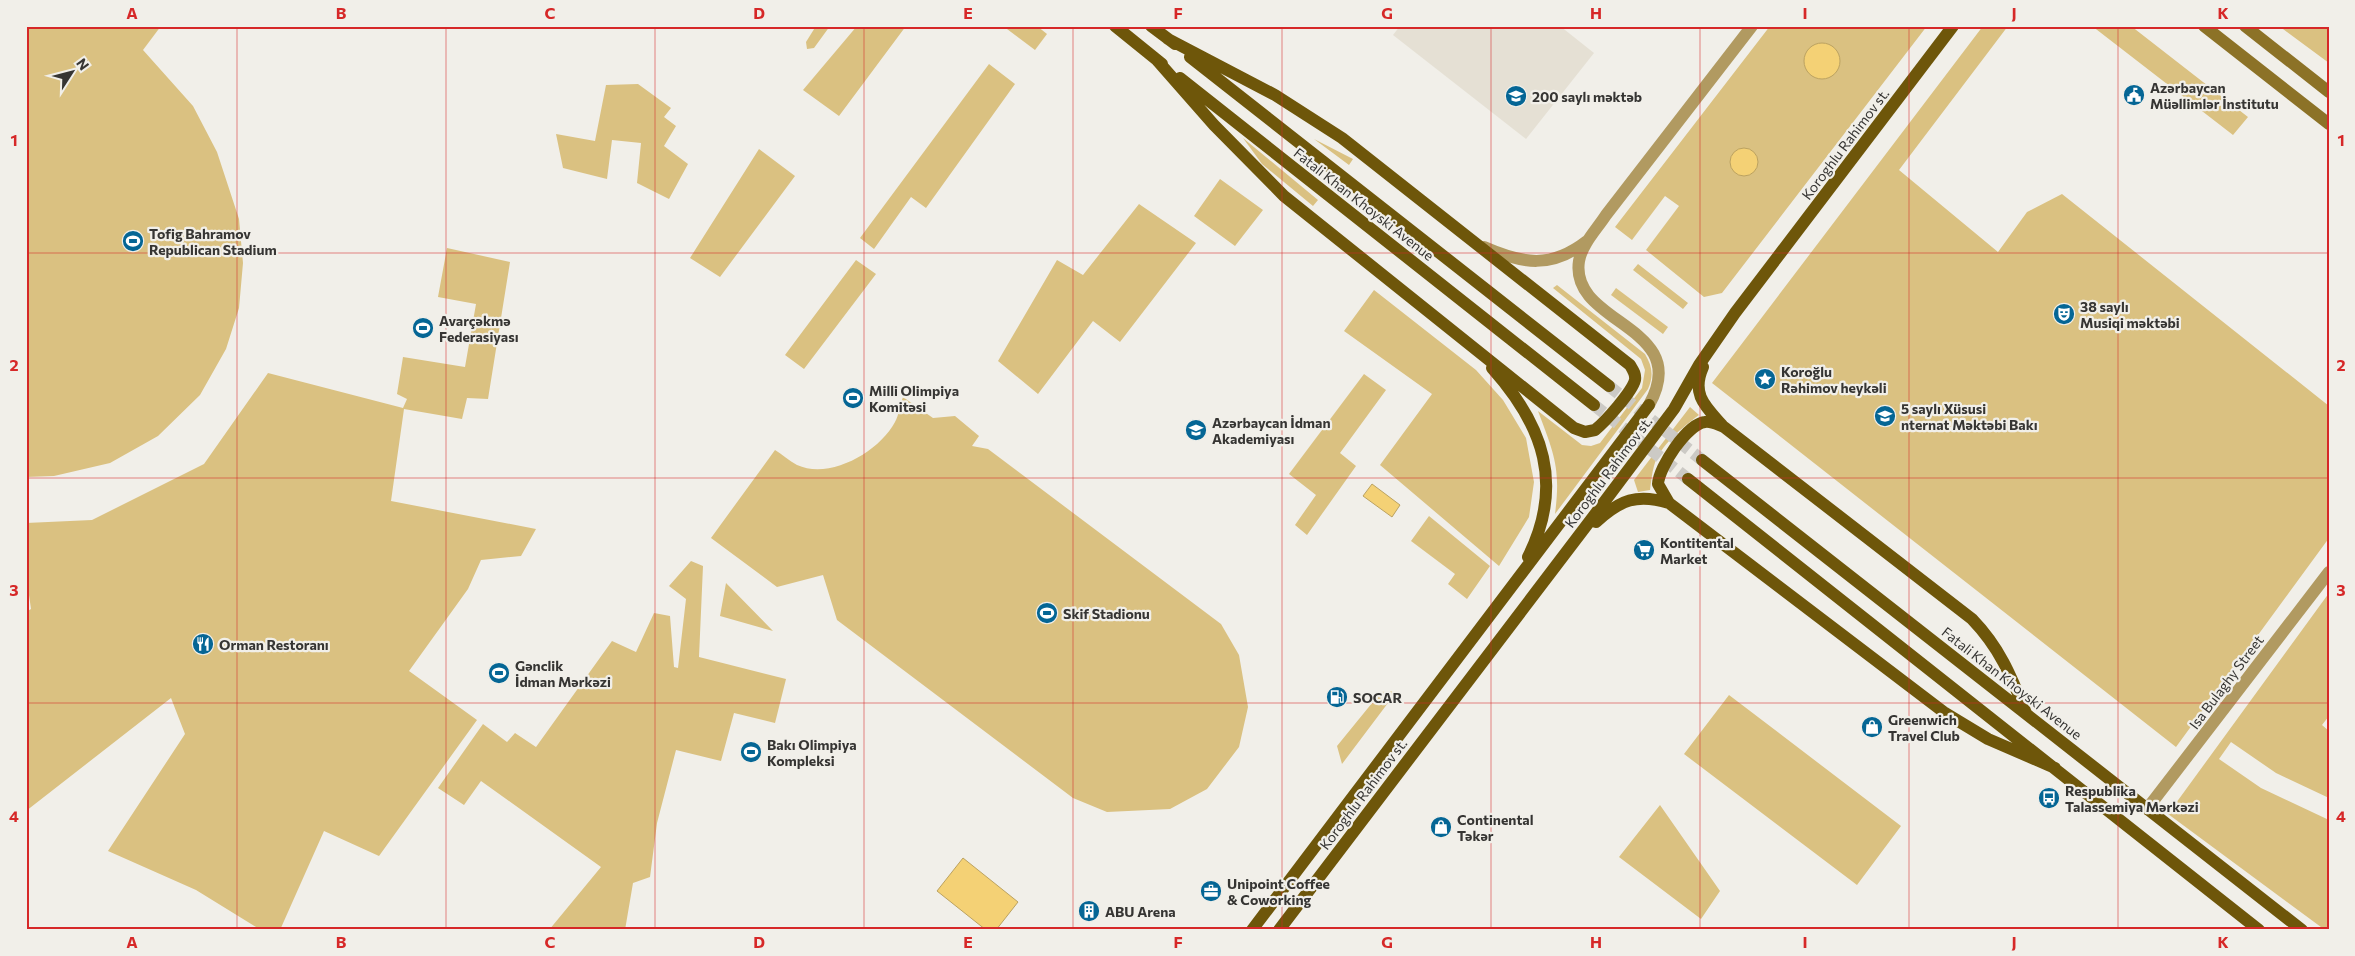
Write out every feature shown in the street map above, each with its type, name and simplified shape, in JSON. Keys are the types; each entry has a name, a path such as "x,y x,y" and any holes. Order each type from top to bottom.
{"main road":[{"name":"Fatali Khan Khoyski Avenue","path":"1115,26 1594,405"},
{"name":"Fatali Khan Khoyski Avenue","path":"1151,26 1609,386"},
{"name":"Koroghlu Rahimov st.","path":"1279,930 1666,420 1713,344 1953,26"},
{"path":"2204,26 2329,124"},
{"path":"2244,26 2329,92"},
{"path":"1156,59 1220,132 1284,196 1574,428 1585,432 1595,430 1601,425 1635,380 1634,372 1630,365 1392,176 1301,110 1250,81 1168,39"},
{"path":"1466,340 1517,400 1531,424 1544,462 1547,495 1544,514 1533,546 1514,584"},
{"path":"1713,344 1697,386 1705,406 1724,427 1972,619 1995,645 2007,666 2026,713"},
{"name":"Koroghlu Rahimov st.","path":"1252,930 1649,405"},
{"path":"1724,427 1711,422 1698,425 1687,434 1662,467 1658,484 1669,502 1945,713 1988,739 2055,768"},
{"name":"Fatali Khan Khoyski Avenue","path":"1702,460 2302,930"},
{"path":"1688,479 2259,930"},
{"path":"1574,543 1621,503 1644,497 1669,502"}],"street":[{"path":"1649,405 1660,380 1660,369 1656,356 1640,337 1596,302 1581,283 1578,273 1580,260 1589,240 1752,26"},
{"path":"1475,243 1504,255 1530,262 1556,259 1568,254 1589,240"},
{"name":"Isa Bulaghy Street","path":"2147,809 2329,572"}],"shaded area":[{"name":"Tofig Bahramov Republican Stadium","path":"26,26 161,26 143,50 193,106 217,152 239,219 243,263 239,308 226,349 200,395 158,436 110,463 54,476 26,477"},
{"path":"816,26 830,26 814,48 807,49 806,42"},
{"path":"857,26 906,26 839,116 803,90"},
{"path":"1003,26 1037,26 1047,34 1035,50"},
{"name":"200 saylı məktəb","path":"1400,26 1560,26 1594,53 1526,139 1393,35"},
{"path":"1770,26 1927,26 1722,293 1704,297 1646,250 1679,206 1665,196 1632,240 1615,227"},
{"path":"1983,26 2008,26 1899,170 1998,252 2027,212 2062,194 2329,406 2329,538 2176,747 1712,383"},
{"path":"2092,26 2131,26 2248,117 2233,135"},
{"path":"2279,26 2329,26 2329,63"},
{"path":"1822,43 1829,44 1835,48 1839,54 1839,68 1835,74 1829,78 1822,79 1815,78 1809,74 1805,68 1804,61 1805,54 1809,48 1815,44"},
{"path":"989,64 1015,84 926,208 911,197 874,249 860,238"},
{"path":"638,84 671,108 664,117 676,126 664,146 688,164 669,199 637,183 641,143 612,140 607,179 563,168 556,134 595,141 606,85"},
{"path":"1243,138 1318,200 1313,206 1262,164"},
{"path":"1314,139 1353,159 1349,165"},
{"path":"1744,148 1754,152 1758,162 1754,172 1744,176 1734,172 1730,162 1734,152"},
{"path":"759,149 795,176 720,277 690,258"},
{"path":"1220,179 1263,210 1235,246 1194,216"},
{"path":"1139,204 1196,243 1120,342 1093,321 1038,394 998,361 1057,260 1083,275"},
{"path":"447,248 510,262 488,399 467,398 462,419 404,409 391,501 536,529 521,556 481,560 468,589 409,671 477,720 379,856 324,831 280,930 261,930 196,890 108,851 185,734 171,698 26,811 26,612 31,609 26,574 26,523 92,520 204,464 268,373 403,408 407,399 397,394 403,357 465,367 476,304 438,297"},
{"path":"856,260 876,274 804,369 785,355"},
{"path":"1638,264 1688,303 1683,309 1633,270"},
{"path":"1557,285 1645,354 1651,367 1652,375 1648,389 1555,514 1557,485 1555,461 1538,411 1582,445 1591,446 1600,443 1642,388 1645,370 1641,359 1553,288"},
{"path":"1616,288 1668,327 1663,334 1611,295"},
{"path":"1374,290 1476,370 1503,400 1526,438 1534,482 1529,517 1499,566 1380,465 1432,394 1344,331"},
{"path":"1364,374 1386,390 1340,453 1356,466 1307,535 1295,525 1316,495 1289,474"},
{"path":"903,397 933,418 955,416 979,436 972,446 988,449 1221,624 1239,655 1248,707 1239,747 1207,789 1170,809 1107,812 1073,798 837,620 823,575 777,587 711,538 775,450 791,462 810,469 838,466 866,453 888,433 896,419"},
{"path":"1690,407 1699,415 1679,431 1661,451 1654,466 1650,490 1638,492 1634,480"},
{"path":"1372,484 1400,505 1392,517 1363,496"},
{"path":"1429,516 1490,566 1467,599 1448,584 1455,574 1411,541"},
{"path":"691,561 703,566 699,657 786,679 775,723 734,713 721,761 676,750 657,823 650,877 633,883 625,930 549,930 601,867 481,781 464,805 438,788 483,724 507,742 515,733 536,747 612,641 636,652 654,613 670,616 674,667 678,668 686,599 669,586"},
{"path":"726,583 773,631 720,616"},
{"path":"2329,593 2329,716 2322,725 2329,731 2329,798 2276,773 2231,742 2219,759 2261,788 2329,820 2329,930 2325,930 2168,814"},
{"path":"1397,691 1342,764 1337,746 1381,692"},
{"path":"1729,695 1901,826 1857,885 1684,754"},
{"path":"1660,805 1720,891 1701,919 1619,857"},
{"path":"963,858 1018,902 996,930 986,930 937,891"}],"tunnel":[{"path":"1609,386 1702,460"},
{"path":"1594,405 1688,479"}],"place":[{"name":"Azərbaycan Müəllimlər İnstitutu","path":"2134,95"},
{"name":"200 saylı məktəb","path":"1516,96"},
{"name":"Tofig Bahramov Republican Stadium","path":"133,241"},
{"name":"38 saylı Musiqi məktəbi","path":"2064,314"},
{"name":"Avarçəkmə Federasiyası","path":"423,328"},
{"name":"Koroğlu Rəhimov heykəli","path":"1765,379"},
{"name":"Milli Olimpiya Komitəsi","path":"853,398"},
{"name":"5 saylı Xüsusi nternat Məktəbi Bakı","path":"1885,416"},
{"name":"Azərbaycan İdman Akademiyası","path":"1196,430"},
{"name":"Kontitental Market","path":"1644,550"},
{"name":"Skif Stadionu","path":"1047,613"},
{"name":"Orman Restoranı","path":"203,644"},
{"name":"Gənclik İdman Mərkəzi","path":"499,673"},
{"name":"SOCAR","path":"1337,697"},
{"name":"Greenwich Travel Club","path":"1872,727"},
{"name":"Bakı Olimpiya Kompleksi","path":"751,752"},
{"name":"Respublika Talassemiya Mərkəzi","path":"2049,798"},
{"name":"Continental Təkər","path":"1441,827"},
{"name":"Unipoint Coffee & Coworking","path":"1211,891"},
{"name":"ABU Arena","path":"1089,911"}]}
